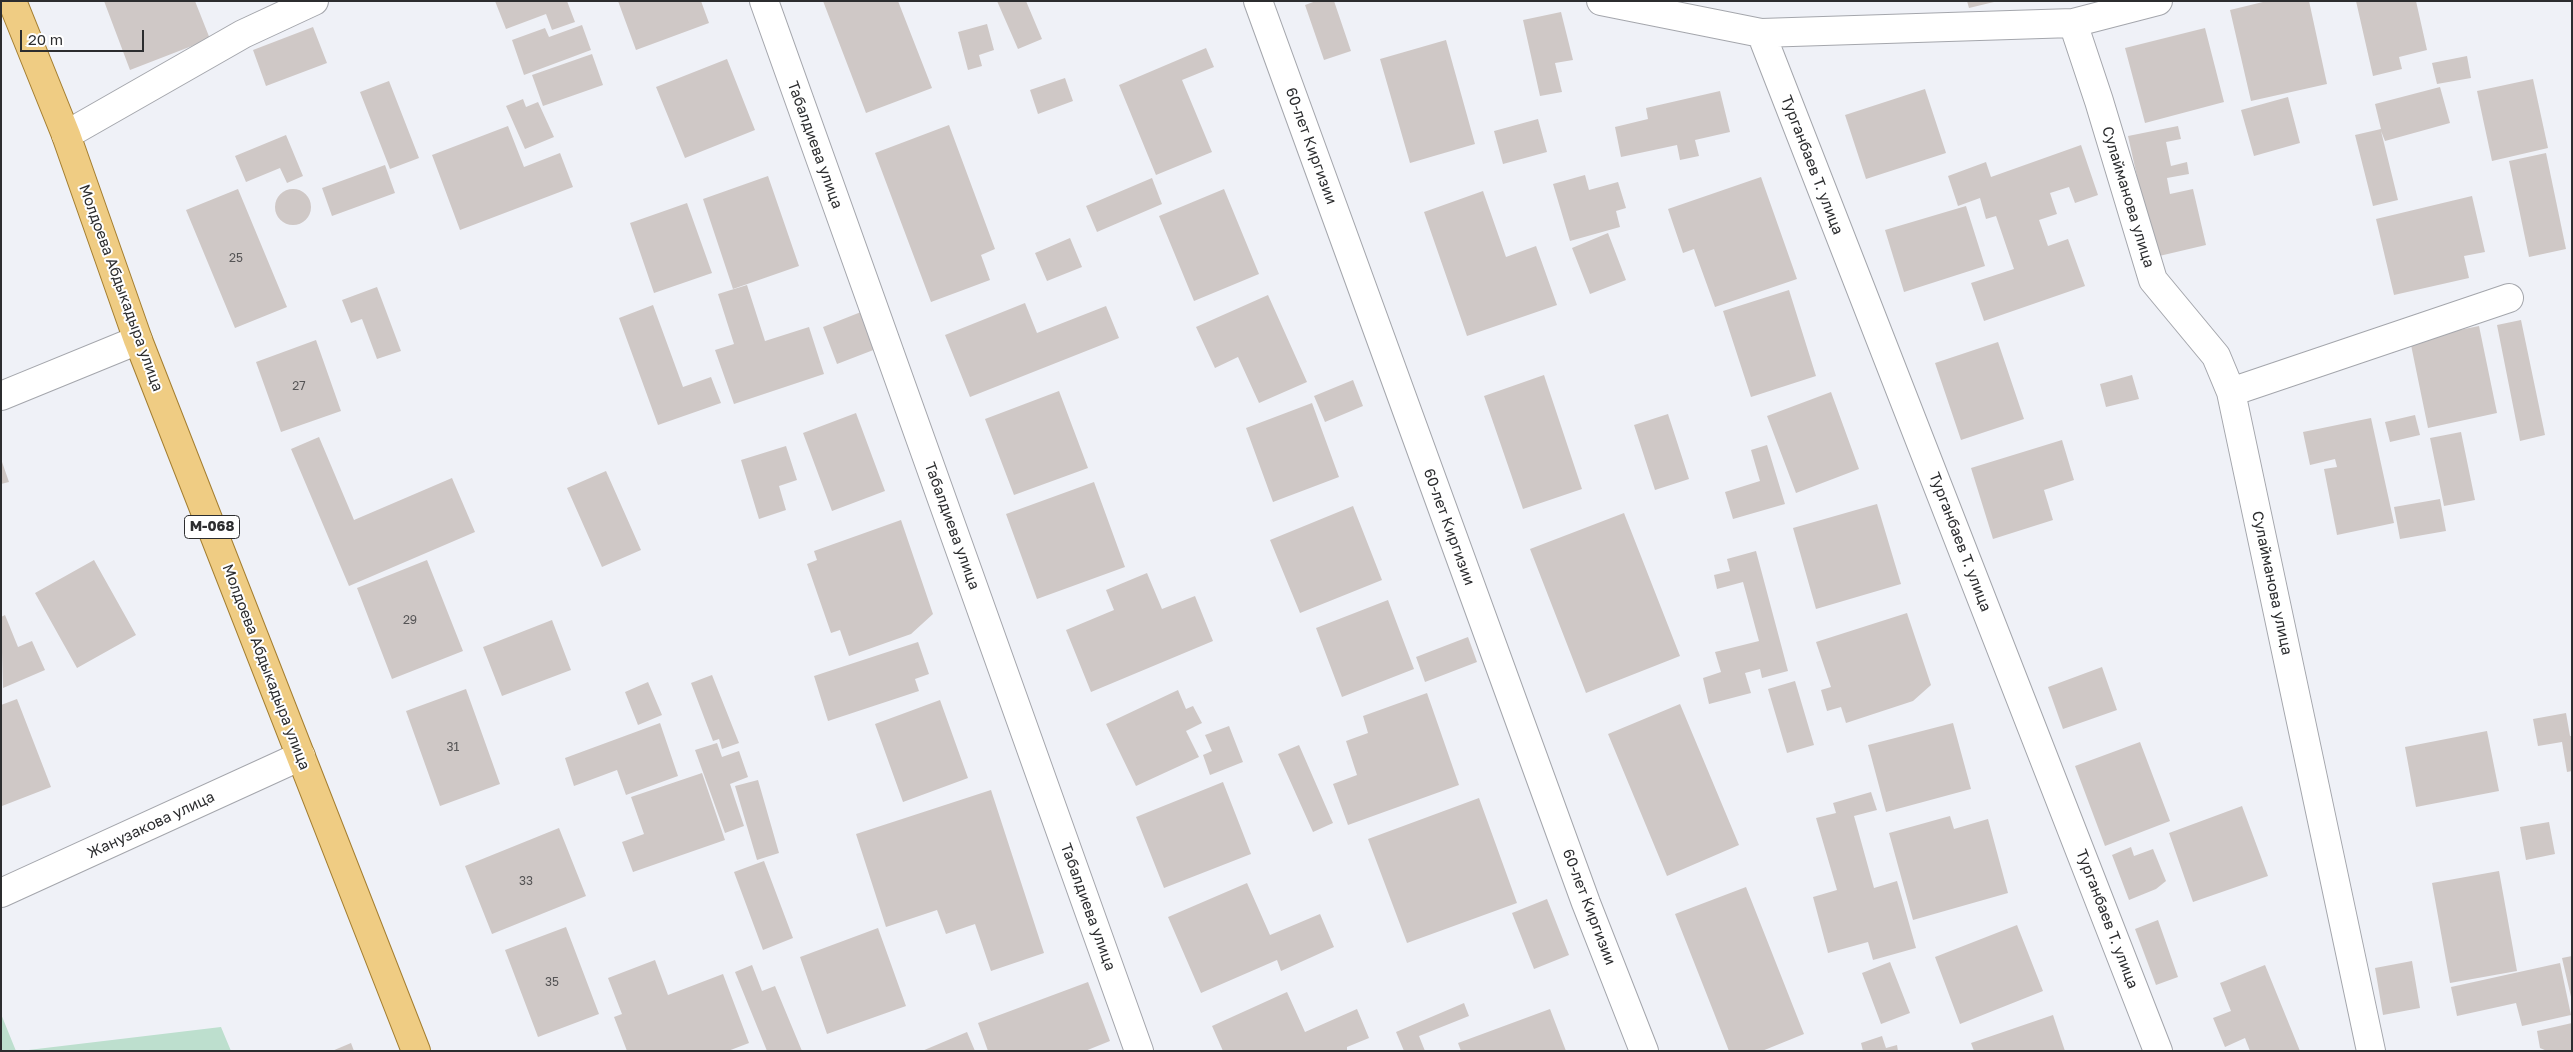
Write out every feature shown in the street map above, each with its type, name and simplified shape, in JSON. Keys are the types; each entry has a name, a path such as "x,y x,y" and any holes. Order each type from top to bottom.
{"main road":[{"name":"Молдоева Абдыкадыра улица","path":"12,1 66,135 138,340 416,1051"}],"street":[{"path":"66,135 243,34 314,1"},
{"name":"Табалдиева улица","path":"764,1 1139,1051"},
{"name":"60-лет Киргизии","path":"1258,1 1586,903 1644,1051"},
{"path":"1601,1 1761,33 2073,23 2158,1"},
{"name":"Сулайманова улица","path":"2073,23 2099,101 2153,280 2216,356 2231,392 2371,1051"},
{"name":"Турганбаев Т. улица","path":"1761,33 2158,1051"},
{"path":"2231,392 2509,298"},
{"path":"1,396 138,340"},
{"name":"Жанузакова улица","path":"1,894 301,756"}],"green space":[{"path":"1,1014 16,1051 1,1051"},
{"path":"221,1027 231,1051 20,1051"}],"building":[{"path":"104,1 195,1 210,39 130,70"},
{"path":"495,1 567,1 575,22 552,30 546,14 506,29"},
{"path":"618,1 701,1 709,23 636,50"},
{"path":"823,1 898,1 932,88 866,113"},
{"path":"997,1 1026,1 1042,39 1018,49"},
{"path":"1316,1 1334,1 1351,51 1324,60 1305,5"},
{"path":"1967,1 1994,1 1994,2 1969,8"},
{"path":"2267,1 2309,1 2327,84 2251,101 2230,10"},
{"path":"2356,1 2416,1 2427,50 2399,57 2402,69 2373,76"},
{"path":"1561,12 1573,60 1555,63 1562,92 1540,96 1523,20"},
{"path":"987,24 994,50 979,55 982,66 968,70 958,32"},
{"path":"582,25 591,50 524,75 512,40 545,28 549,37"},
{"path":"313,27 327,63 266,86 253,50"},
{"path":"2205,28 2224,102 2145,123 2125,48"},
{"path":"1446,40 1475,144 1410,163 1380,59"},
{"path":"1206,48 1214,67 1182,80 1212,152 1156,175 1119,85"},
{"path":"592,54 603,85 543,106 532,75"},
{"path":"2467,56 2471,78 2437,84 2432,63"},
{"path":"727,59 755,130 685,158 656,87"},
{"path":"1065,78 1073,101 1038,114 1030,90"},
{"path":"2533,79 2548,148 2492,161 2477,91"},
{"path":"389,81 419,158 390,169 360,92"},
{"path":"2440,87 2450,123 2385,141 2381,131 2398,200 2373,206 2355,135 2381,129 2375,104"},
{"path":"1925,89 1946,153 1866,179 1845,115"},
{"path":"1720,91 1730,132 1695,140 1699,156 1680,160 1677,145 1621,157 1615,127 1648,119 1646,108"},
{"path":"2288,97 2300,143 2254,156 2241,110"},
{"path":"523,99 526,107 538,102 554,137 525,149 506,106"},
{"path":"1538,119 1547,152 1503,164 1494,131"},
{"path":"949,125 995,249 981,255 990,280 931,302 875,153"},
{"path":"508,126 524,167 560,153 573,187 460,230 432,155"},
{"path":"2178,126 2181,139 2166,142 2171,166 2187,162 2189,174 2167,178 2170,194 2193,189 2206,245 2155,257 2128,136"},
{"path":"286,135 303,176 287,183 280,168 246,182 235,156"},
{"path":"2081,145 2098,195 2075,203 2069,187 2050,193 2057,214 2039,220 2048,246 2068,239 2085,286 1984,321 1971,283 2014,269 1996,216 1986,219 1980,198 1958,206 1948,176 1986,162 1991,177"},
{"path":"2546,153 2566,249 2529,257 2509,161"},
{"path":"385,165 395,193 332,216 322,188"},
{"path":"1585,175 1589,190 1618,182 1626,208 1616,211 1620,227 1570,241 1553,184"},
{"path":"768,176 799,266 733,289 703,199"},
{"path":"1761,177 1797,279 1715,307 1694,249 1683,253 1668,209"},
{"path":"1152,178 1162,204 1097,232 1086,206"},
{"path":"238,189 287,307 235,328 186,210"},
{"path":"293,189 305,195 311,207 305,219 293,225 281,219 275,207 281,195"},
{"path":"1224,189 1259,274 1194,301 1159,216"},
{"path":"1483,191 1506,257 1536,246 1557,305 1467,336 1424,212"},
{"path":"2472,196 2485,252 2464,256 2469,278 2394,295 2376,219"},
{"path":"687,203 712,273 654,293 630,223"},
{"path":"1966,206 1985,266 1904,292 1885,230"},
{"path":"1608,233 1626,280 1590,294 1572,248"},
{"path":"1070,238 1082,267 1047,281 1035,253"},
{"path":"747,285 765,341 809,327 824,374 734,404 715,350 734,344 718,294"},
{"path":"377,287 401,351 377,359 362,319 351,323 342,300"},
{"path":"1789,290 1816,376 1751,397 1723,311"},
{"path":"1268,295 1307,382 1259,403 1238,357 1215,368 1196,327"},
{"path":"1025,303 1037,333 1106,306 1119,338 970,397 945,335"},
{"path":"653,305 683,387 711,377 721,403 658,425 619,318"},
{"path":"861,312 876,349 837,364 823,327"},
{"path":"2521,320 2545,435 2520,441 2497,325"},
{"path":"2479,326 2497,413 2428,428 2410,340"},
{"path":"316,340 341,411 281,432 256,362"},
{"path":"1998,342 2024,419 1961,440 1935,363"},
{"path":"1544,375 1582,489 1523,509 1484,396"},
{"path":"2132,375 2139,399 2106,407 2100,384"},
{"path":"1353,380 1363,406 1325,422 1314,396"},
{"path":"1059,391 1088,468 1014,495 985,419"},
{"path":"1831,392 1859,469 1796,493 1767,416"},
{"path":"1312,403 1339,477 1273,502 1246,428"},
{"path":"856,413 885,491 832,511 803,433"},
{"path":"1668,414 1689,479 1655,490 1634,425"},
{"path":"2415,415 2420,435 2390,442 2385,422"},
{"path":"2371,418 2394,523 2337,535 2324,469 2337,467 2335,459 2310,465 2303,432"},
{"path":"2461,432 2475,500 2444,506 2430,438"},
{"path":"319,437 354,520 452,478 475,532 349,586 291,449"},
{"path":"2062,440 2074,480 2044,490 2053,520 1993,539 1971,468"},
{"path":"1767,445 1785,504 1733,519 1725,492 1760,481 1751,450"},
{"path":"786,446 797,480 779,486 786,510 759,519 741,460"},
{"path":"1,459 9,482 1,484"},
{"path":"606,471 641,550 602,567 567,488"},
{"path":"1094,482 1125,567 1037,599 1006,514"},
{"path":"2440,499 2446,531 2400,539 2394,507"},
{"path":"1877,504 1901,584 1816,609 1793,528"},
{"path":"1353,506 1382,580 1300,613 1270,540"},
{"path":"1624,513 1680,656 1586,693 1530,549"},
{"path":"901,520 933,614 911,634 849,656 840,630 831,633 807,564 817,560 814,551"},
{"path":"1756,551 1788,671 1762,678 1760,669 1745,673 1751,693 1709,704 1703,678 1721,672 1715,652 1759,641 1743,582 1717,589 1714,575 1730,571 1727,559"},
{"path":"94,560 136,635 77,668 35,593"},
{"path":"427,560 463,651 392,679 357,588"},
{"path":"1147,573 1162,609 1195,596 1213,641 1091,692 1066,630 1114,610 1106,590"},
{"path":"1388,600 1414,669 1342,697 1316,628"},
{"path":"1907,613 1931,685 1913,701 1846,723 1841,707 1827,711 1821,690 1831,687 1816,642"},
{"path":"5,615 18,647 32,641 45,670 3,688 1,617"},
{"path":"552,620 571,670 502,696 483,647"},
{"path":"1468,637 1477,662 1425,682 1416,657"},
{"path":"918,642 929,674 915,679 919,691 828,721 814,676"},
{"path":"2102,667 2117,710 2063,729 2048,687"},
{"path":"712,675 739,743 722,749 719,739 713,741 691,683"},
{"path":"1795,681 1814,745 1787,753 1768,689"},
{"path":"648,682 662,715 638,725 625,692"},
{"path":"466,689 500,784 440,806 406,711"},
{"path":"1178,690 1186,709 1193,706 1202,723 1186,731 1199,757 1136,786 1106,724"},
{"path":"1427,693 1459,785 1348,825 1333,784 1357,775 1346,741 1368,733 1363,716"},
{"path":"17,699 51,787 2,806 1,705"},
{"path":"940,700 968,778 903,802 875,724"},
{"path":"1680,704 1739,845 1667,876 1608,734"},
{"path":"2566,713 2570,736 2572,736 2572,771 2567,772 2562,742 2538,746 2533,719"},
{"path":"660,723 678,776 626,795 617,770 574,786 565,758"},
{"path":"1953,723 1971,789 1886,812 1868,745"},
{"path":"1229,726 1243,762 1210,775 1203,755 1212,751 1205,735"},
{"path":"2487,731 2499,791 2416,807 2405,747"},
{"path":"2140,742 2170,821 2105,846 2075,766"},
{"path":"717,743 722,757 739,751 748,777 730,784 744,826 725,833 695,750"},
{"path":"1299,745 1333,823 1313,832 1278,754"},
{"path":"702,773 725,840 633,872 622,842 644,834 631,797"},
{"path":"758,780 779,853 757,860 735,786"},
{"path":"1223,782 1251,854 1164,888 1136,817"},
{"path":"991,790 1044,953 991,971 975,924 946,934 937,910 886,927 856,834"},
{"path":"1871,792 1877,810 1854,816 1874,888 1897,881 1916,948 1873,960 1868,942 1828,953 1813,897 1837,890 1816,818 1836,813 1833,803"},
{"path":"1479,798 1517,903 1407,943 1368,839"},
{"path":"2242,806 2268,876 2193,902 2169,833"},
{"path":"1950,816 1954,829 1988,819 2008,893 1913,920 1889,833"},
{"path":"2549,822 2555,854 2526,860 2520,827"},
{"path":"559,828 586,896 492,934 465,866"},
{"path":"2131,847 2134,856 2153,849 2166,881 2156,889 2129,900 2112,855"},
{"path":"764,861 793,938 763,950 734,872"},
{"path":"2499,871 2517,971 2450,983 2432,883"},
{"path":"1247,883 1270,935 1320,914 1334,947 1281,971 1277,960 1201,993 1168,917"},
{"path":"1746,887 1804,1034 1762,1051 1729,1051 1675,914"},
{"path":"1547,899 1569,955 1534,969 1512,913"},
{"path":"2158,920 2178,977 2156,985 2135,929"},
{"path":"2017,925 2043,991 1960,1024 1935,957"},
{"path":"566,927 599,1014 538,1037 505,950"},
{"path":"878,928 906,1006 827,1034 800,957"},
{"path":"2572,956 2572,996 2571,997 2562,958"},
{"path":"655,960 668,995 723,974 749,1043 728,1051 627,1051 614,1017 622,1014 608,978"},
{"path":"2412,961 2420,1008 2383,1015 2375,968"},
{"path":"1890,962 1910,1013 1881,1024 1862,973"},
{"path":"2560,963 2571,1015 2522,1026 2516,1003 2457,1016 2451,987"},
{"path":"752,965 762,991 775,986 802,1051 767,1051 735,972"},
{"path":"2265,965 2300,1051 2250,1051 2245,1038 2225,1047 2213,1018 2231,1011 2220,983"},
{"path":"1088,982 1110,1041 1085,1051 988,1051 978,1023"},
{"path":"1287,992 1305,1032 1357,1009 1369,1038 1347,1047 1347,1051 1223,1051 1212,1026"},
{"path":"1464,1003 1469,1016 1419,1036 1425,1051 1404,1051 1396,1032"},
{"path":"1550,1009 1566,1051 1461,1051 1458,1043"},
{"path":"2053,1015 2065,1051 1974,1051 1971,1043"},
{"path":"2572,1023 2572,1051 2547,1051 2540,1048 2537,1031"},
{"path":"967,1032 975,1051 922,1051"},
{"path":"1882,1036 1886,1048 1897,1045 1898,1051 1863,1051 1861,1043"},
{"path":"351,1043 354,1051 332,1051"}]}
